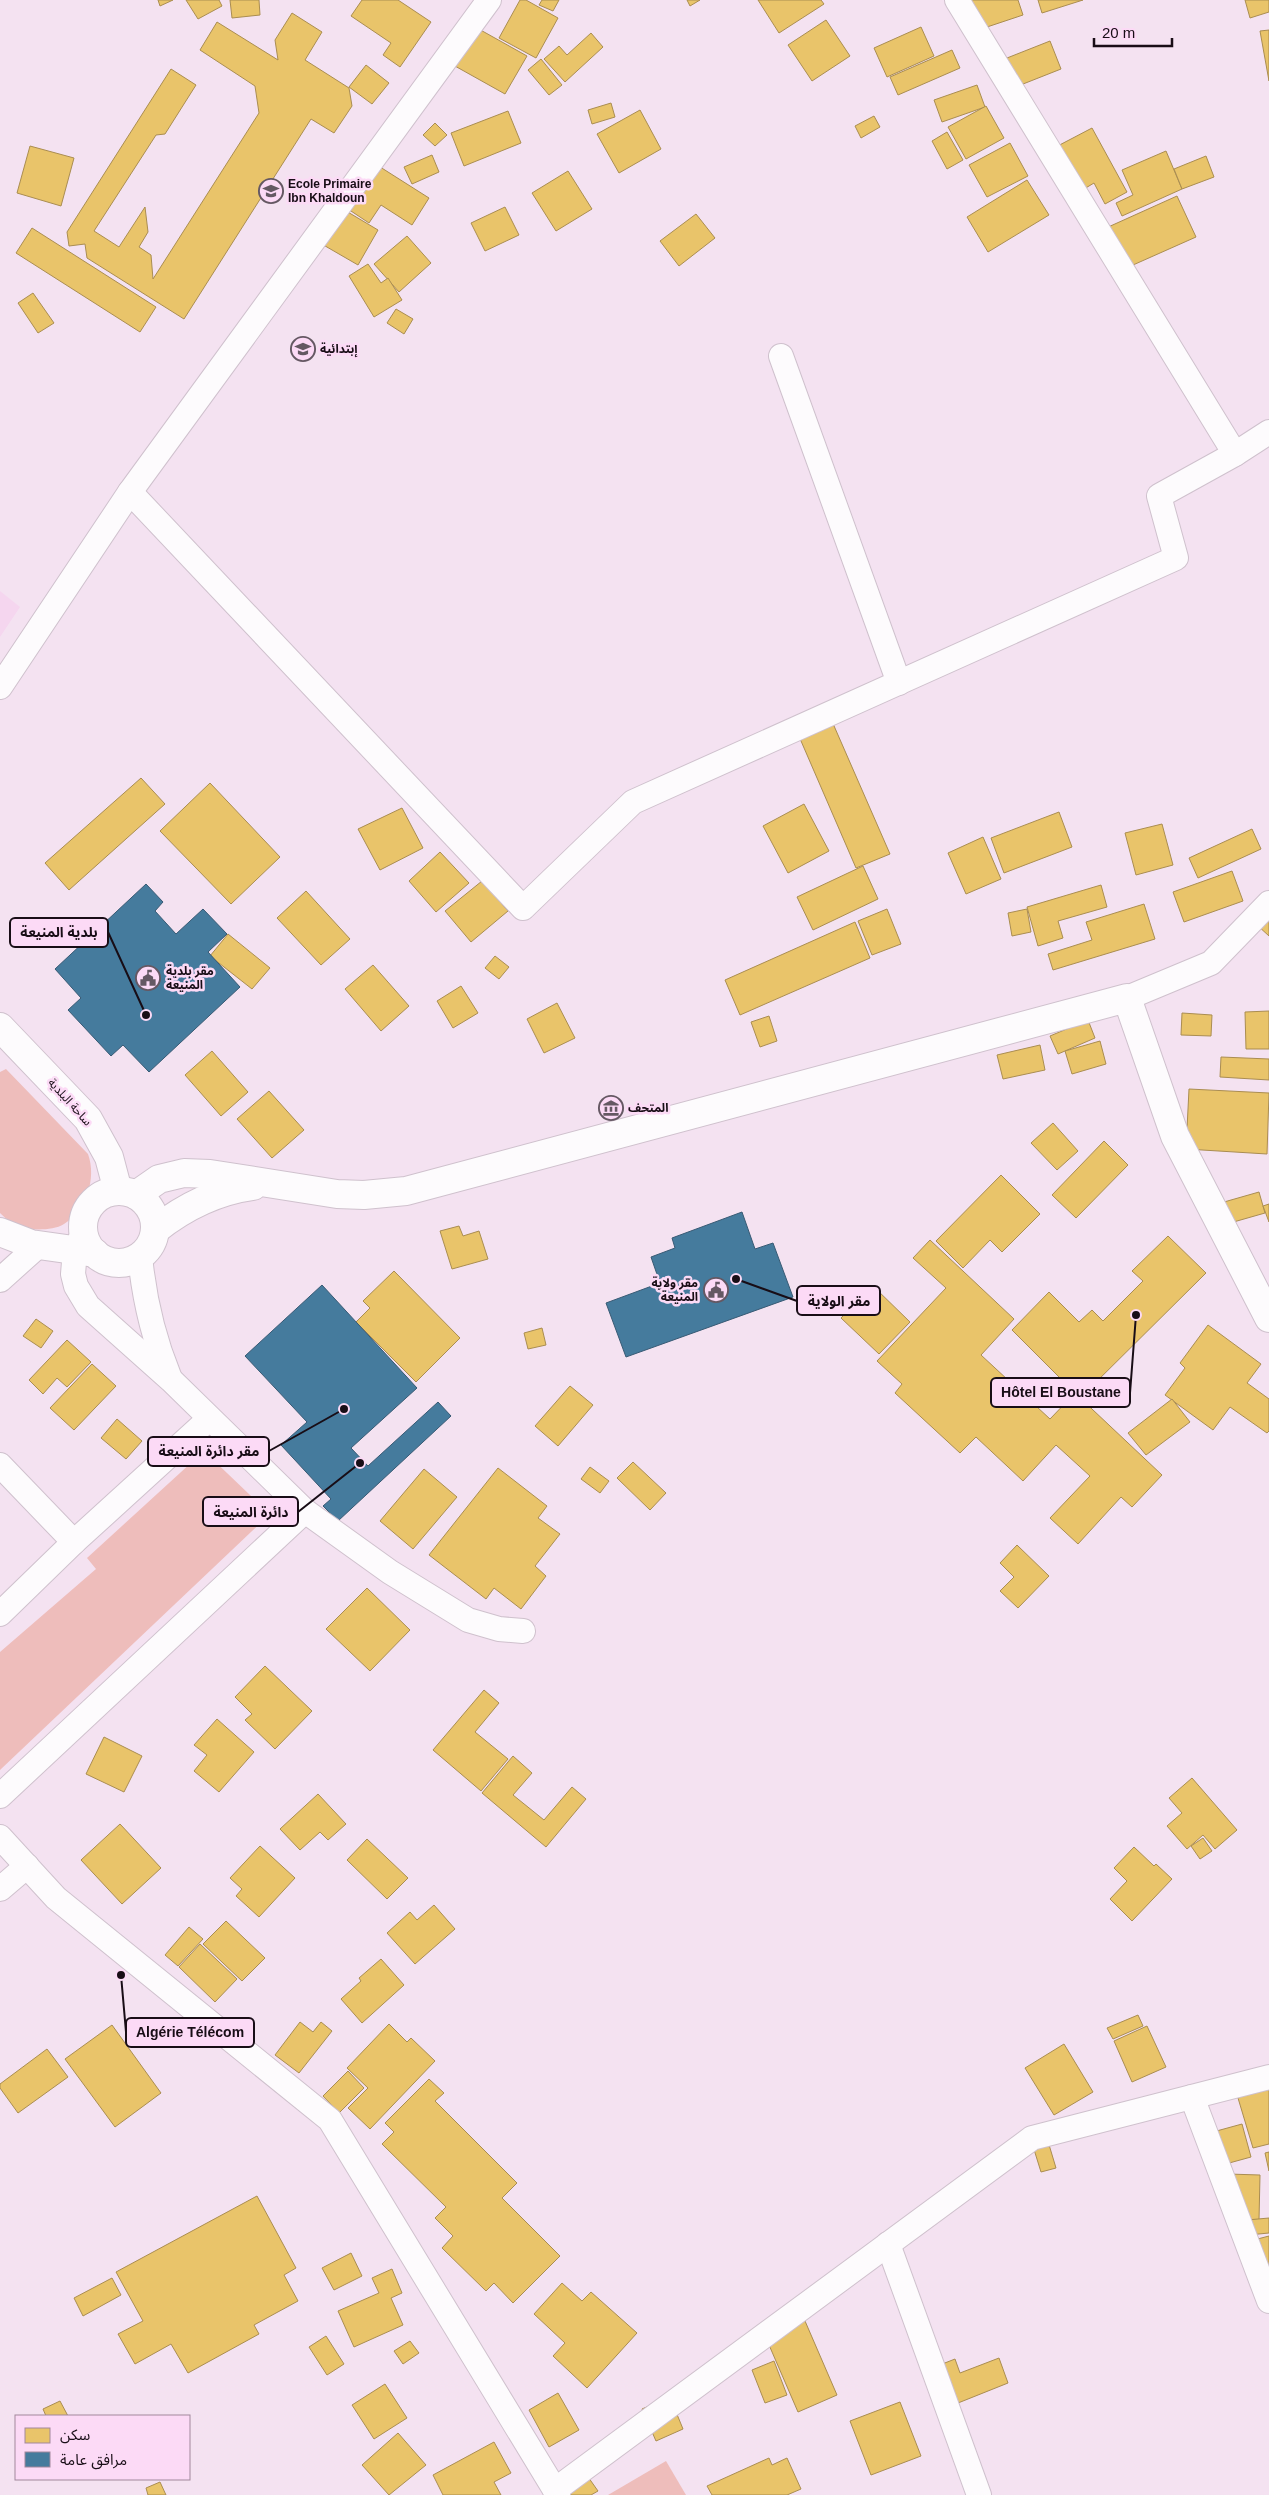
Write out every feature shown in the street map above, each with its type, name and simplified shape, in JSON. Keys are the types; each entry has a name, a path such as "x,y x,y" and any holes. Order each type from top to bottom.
{"street":[{"path":"0,687 130,492 489,0"},
{"path":"957,0 1235,454"},
{"path":"781,356 899,683"},
{"path":"130,492 523,908 633,802 1176,558 1158,496 1235,454 1269,432"},
{"path":"522,1631 499,1629 468,1620 390,1572 305,1511 208,1419 171,1380 88,1306 78,1291 73,1274 85,1245 84,1220 88,1209 96,1199 106,1193 127,1193 159,1180 184,1173 210,1174 337,1194 364,1195 406,1191 1127,998 1211,963 1269,903"},
{"path":"1127,998 1175,1136 1269,1318"},
{"name":"ساحة البلدية","path":"0,1027 88,1119 127,1193"},
{"path":"155,1230 177,1214 207,1198 227,1191 271,1183"},
{"path":"0,1232 14,1239 40,1245 85,1245 105,1260 129,1261 140,1256 148,1249 155,1230 154,1218 150,1207 127,1193"},
{"path":"0,1280 40,1245"},
{"path":"140,1256 142,1281 152,1330 171,1380"},
{"path":"0,1614 74,1542 208,1419"},
{"path":"0,1465 74,1542"},
{"path":"0,1796 305,1511"},
{"path":"0,1837 56,1898 330,2120 556,2493 1032,2138 1269,2078"},
{"path":"0,1889 27,1866"},
{"path":"1192,2097 1269,2301"},
{"path":"888,2244 979,2495"}],"shaded area":[{"path":"0,591 20,607 0,637"},
{"path":"6,1069 88,1154 91,1174 88,1193 78,1211 59,1227 40,1229 16,1228 0,1213 0,1072"},
{"path":"204,1451 270,1514 0,1770 0,1652 96,1569 87,1558"},
{"path":"666,2461 686,2495 608,2495"}],"building: سكن":[{"path":"158,0 173,0 160,6"},
{"path":"186,0 219,0 222,6 198,19"},
{"path":"230,0 259,0 260,15 232,18"},
{"path":"362,0 398,0 431,22 400,67 383,55 391,43 351,16"},
{"path":"520,0 526,0 558,18 536,58 499,38"},
{"path":"542,0 559,0 553,11 539,5"},
{"path":"687,0 700,0 690,6"},
{"path":"758,0 821,0 824,4 779,33"},
{"path":"965,0 1018,0 1023,15 975,31"},
{"path":"1038,0 1083,0 1042,13"},
{"path":"1245,0 1269,0 1269,12 1250,18"},
{"path":"292,13 322,32 305,60 349,88 352,106 334,133 311,119 184,319 87,258 85,244 69,246 67,232 171,69 196,85 165,134 156,135 94,231 119,247 145,207 148,232 139,247 151,255 153,279 259,113 255,86 200,50 217,22 278,60 275,40"},
{"path":"826,20 850,56 812,81 788,45"},
{"path":"468,23 527,56 505,94 446,61"},
{"path":"921,27 934,56 887,77 874,48"},
{"path":"1269,30 1269,81 1260,31"},
{"path":"591,33 603,47 565,82 544,59 559,46 567,55"},
{"path":"1050,41 1061,69 1018,86 1007,58"},
{"path":"952,50 960,68 898,95 890,77"},
{"path":"541,59 562,85 549,95 528,70"},
{"path":"366,65 389,83 372,104 349,87"},
{"path":"977,85 985,107 942,122 934,100"},
{"path":"611,103 615,117 592,124 588,110"},
{"path":"986,106 1004,138 966,159 948,127"},
{"path":"640,110 661,149 619,173 597,134"},
{"path":"508,111 521,143 464,166 451,133"},
{"path":"874,116 880,127 861,138 855,126"},
{"path":"435,123 447,135 435,146 423,135"},
{"path":"1092,128 1127,192 1105,204 1094,183 1084,189 1050,150"},
{"path":"947,132 963,160 947,169 932,141"},
{"path":"1010,143 1028,176 987,197 969,165"},
{"path":"30,146 74,158 61,206 17,193"},
{"path":"1166,151 1182,189 1122,216 1116,203 1133,195 1122,170"},
{"path":"432,155 439,172 412,184 404,167"},
{"path":"1206,156 1214,177 1182,189 1174,169"},
{"path":"377,165 429,198 412,225 381,205 369,223 348,209"},
{"path":"568,171 592,209 556,231 532,193"},
{"path":"1027,180 1049,215 988,252 967,217"},
{"path":"1177,196 1196,237 1124,269 1106,228"},
{"path":"505,207 519,235 485,251 471,223"},
{"path":"341,208 378,230 358,265 320,243"},
{"path":"696,214 715,238 679,266 660,241"},
{"path":"32,228 156,307 140,332 16,253"},
{"path":"407,236 431,263 399,292 374,264"},
{"path":"368,264 381,283 388,278 402,300 374,317 349,276"},
{"path":"33,293 54,323 38,333 18,303"},
{"path":"396,309 413,319 404,334 387,323"},
{"path":"831,719 890,854 856,868 798,734"},
{"path":"141,778 165,804 69,890 45,863"},
{"path":"210,783 280,857 231,904 160,831"},
{"path":"804,804 829,851 788,873 763,826"},
{"path":"402,808 423,848 380,870 358,829"},
{"path":"1059,812 1072,847 1004,873 991,838"},
{"path":"1162,824 1173,865 1136,875 1125,833"},
{"path":"1252,829 1261,849 1198,878 1189,858"},
{"path":"983,837 1001,879 966,894 948,853"},
{"path":"440,852 469,883 436,912 409,881"},
{"path":"863,866 878,899 813,930 797,897"},
{"path":"1232,871 1243,901 1184,922 1173,892"},
{"path":"482,881 508,911 471,942 445,911"},
{"path":"1101,885 1107,907 1058,921 1063,938 1038,946 1027,907"},
{"path":"306,891 350,939 321,965 277,918"},
{"path":"1144,904 1155,939 1053,970 1048,954 1092,940 1086,922"},
{"path":"887,909 901,944 872,955 858,921"},
{"path":"1027,909 1031,932 1012,936 1008,913"},
{"path":"1269,911 1269,936 1257,925"},
{"path":"855,922 870,958 740,1015 725,980"},
{"path":"228,934 270,968 252,989 210,956"},
{"path":"495,956 509,967 499,979 485,968"},
{"path":"373,965 409,1006 381,1031 345,989"},
{"path":"461,986 478,1013 453,1028 437,1001"},
{"path":"557,1003 575,1038 544,1053 527,1019"},
{"path":"1269,1011 1269,1049 1246,1049 1245,1012"},
{"path":"1182,1013 1212,1015 1211,1036 1181,1035"},
{"path":"769,1016 777,1041 760,1047 751,1022"},
{"path":"1088,1020 1095,1038 1058,1054 1050,1036"},
{"path":"1100,1041 1106,1064 1072,1074 1065,1051"},
{"path":"1040,1045 1045,1070 1003,1079 997,1055"},
{"path":"212,1051 248,1092 221,1116 185,1075"},
{"path":"1221,1057 1269,1059 1269,1080 1220,1077"},
{"path":"1189,1089 1269,1093 1267,1154 1186,1149"},
{"path":"269,1091 304,1130 272,1158 237,1119"},
{"path":"1053,1123 1078,1151 1057,1170 1031,1143"},
{"path":"1104,1141 1128,1165 1076,1218 1052,1195"},
{"path":"1001,1175 1040,1214 1002,1252 990,1240 963,1268 936,1241"},
{"path":"1259,1192 1265,1213 1230,1223 1224,1202"},
{"path":"1269,1204 1269,1222 1263,1206"},
{"path":"459,1226 463,1236 479,1231 488,1259 452,1269 440,1231"},
{"path":"1168,1236 1206,1273 1080,1398 1012,1330 1049,1292 1079,1322 1092,1310 1103,1321 1143,1281 1132,1271"},
{"path":"930,1240 1014,1319 981,1355 1050,1419 1075,1393 1162,1475 1132,1507 1121,1497 1078,1544 1050,1518 1090,1476 1056,1445 1023,1481 976,1437 960,1453 895,1393 902,1384 877,1361 946,1288 913,1258"},
{"path":"394,1271 460,1338 416,1382 356,1322 370,1308 363,1301"},
{"path":"873,1286 910,1322 879,1354 841,1318"},
{"path":"36,1319 53,1331 41,1348 23,1336"},
{"path":"1208,1325 1261,1364 1247,1383 1269,1399 1269,1431 1267,1433 1230,1407 1213,1430 1165,1395 1185,1368 1180,1363"},
{"path":"542,1328 546,1345 528,1349 524,1333"},
{"path":"67,1340 91,1362 67,1387 57,1378 43,1394 29,1380"},
{"path":"92,1364 116,1386 74,1430 50,1408"},
{"path":"570,1386 593,1405 558,1446 535,1426"},
{"path":"1172,1399 1190,1422 1146,1455 1128,1433"},
{"path":"117,1419 142,1441 126,1459 101,1438"},
{"path":"633,1462 666,1493 650,1510 617,1478"},
{"path":"590,1467 609,1481 600,1493 581,1479"},
{"path":"498,1468 547,1506 538,1518 560,1534 535,1566 546,1576 521,1609 494,1588 486,1599 429,1555"},
{"path":"424,1469 457,1497 413,1549 380,1521"},
{"path":"1017,1545 1049,1576 1018,1608 1000,1591 1014,1577 1000,1563"},
{"path":"367,1588 410,1630 370,1671 326,1629"},
{"path":"265,1666 312,1711 275,1749 245,1720 252,1714 235,1697"},
{"path":"484,1690 499,1703 475,1732 508,1759 481,1791 433,1750"},
{"path":"217,1719 254,1752 219,1792 194,1771 207,1755 194,1745"},
{"path":"104,1737 142,1756 124,1792 86,1774"},
{"path":"513,1756 532,1773 513,1795 544,1820 572,1787 586,1799 546,1847 482,1793"},
{"path":"1192,1778 1237,1830 1215,1849 1203,1835 1187,1849 1167,1826 1182,1813 1169,1798"},
{"path":"318,1794 346,1824 328,1840 320,1832 300,1850 280,1829"},
{"path":"120,1824 161,1868 122,1904 81,1860"},
{"path":"1203,1838 1212,1851 1200,1859 1191,1846"},
{"path":"367,1839 408,1878 387,1899 347,1860"},
{"path":"260,1846 295,1878 259,1917 236,1896 242,1889 230,1878"},
{"path":"1134,1847 1154,1866 1156,1864 1172,1879 1132,1921 1110,1899 1127,1881 1114,1868"},
{"path":"434,1905 455,1929 415,1964 387,1933 410,1912 417,1920"},
{"path":"226,1921 265,1958 242,1981 203,1944"},
{"path":"189,1927 203,1939 178,1966 165,1955"},
{"path":"200,1944 237,1979 215,2002 179,1967"},
{"path":"381,1959 404,1985 362,2023 341,1999 361,1981 359,1978"},
{"path":"1138,2015 1143,2026 1113,2039 1107,2028"},
{"path":"300,2022 313,2032 321,2022 332,2031 299,2073 275,2055"},
{"path":"389,2024 407,2042 411,2038 435,2061 370,2129 348,2108 368,2088 347,2068"},
{"path":"112,2025 161,2093 115,2127 65,2059"},
{"path":"1147,2026 1166,2067 1132,2082 1114,2041"},
{"path":"1064,2044 1093,2092 1054,2115 1025,2068"},
{"path":"47,2049 68,2077 18,2113 0,2088 0,2084"},
{"path":"348,2071 364,2088 339,2113 323,2096"},
{"path":"1269,2078 1269,2144 1253,2148 1235,2088"},
{"path":"429,2079 444,2093 435,2101 517,2183 502,2198 560,2256 513,2303 494,2283 486,2291 442,2248 453,2236 435,2218 446,2207 382,2144 394,2132 385,2123"},
{"path":"1242,2124 1251,2157 1211,2168 1202,2135"},
{"path":"1047,2138 1056,2168 1041,2172 1032,2143"},
{"path":"1269,2152 1269,2171 1265,2153"},
{"path":"1228,2174 1260,2175 1259,2220 1226,2219"},
{"path":"257,2196 296,2268 284,2275 298,2301 254,2325 259,2334 188,2373 171,2344 135,2364 118,2334 143,2321 116,2272"},
{"path":"1269,2218 1269,2233 1238,2236 1236,2221"},
{"path":"1269,2236 1269,2285 1246,2242"},
{"path":"351,2253 362,2276 334,2290 322,2268"},
{"path":"392,2269 402,2293 391,2298 403,2325 354,2347 338,2311 379,2293 372,2278"},
{"path":"112,2278 121,2295 83,2316 74,2298"},
{"path":"562,2283 582,2301 591,2292 637,2333 587,2388 553,2356 565,2343 534,2314"},
{"path":"805,2321 837,2395 798,2412 766,2338"},
{"path":"326,2336 344,2364 327,2375 309,2347"},
{"path":"410,2341 419,2353 403,2364 394,2351"},
{"path":"999,2358 1008,2383 943,2409 927,2370 955,2359 960,2373"},
{"path":"774,2361 787,2395 765,2403 752,2370"},
{"path":"385,2384 407,2418 374,2439 352,2405"},
{"path":"558,2393 579,2430 549,2447 529,2410"},
{"path":"679,2393 674,2407 683,2429 656,2441 642,2409"},
{"path":"60,2401 67,2415 46,2415 43,2409"},
{"path":"900,2402 921,2456 871,2475 850,2421"},
{"path":"398,2433 426,2465 389,2495 362,2465"},
{"path":"494,2442 511,2473 494,2482 501,2495 443,2495 433,2475"},
{"path":"769,2458 772,2465 787,2458 801,2489 787,2495 712,2495 707,2486"},
{"path":"586,2474 598,2491 591,2495 571,2495 566,2488"},
{"path":"160,2482 166,2495 148,2495 146,2488"}],"building: مرافق عامة":[{"name":"مقر بلدية المنيعة","path":"146,884 163,902 155,911 176,934 203,909 227,934 208,952 240,987 149,1072 123,1045 111,1056 68,1010 81,998 55,969"},
{"name":"مقر ولاية المنيعة","path":"742,1212 755,1249 773,1243 793,1297 626,1357 606,1303 660,1283 651,1257 675,1248 672,1238"},
{"path":"322,1285 417,1388 351,1448 368,1466 438,1402 451,1416 338,1521 323,1506 331,1499 281,1445 307,1422 245,1356"}],"place":[{"name":"Ecole Primaire Ibn Khaldoun","path":"271,191"},
{"name":"إبتدائية","path":"303,349"},
{"name":"مقر بلدية المنيعة","path":"148,978"},
{"name":"بلدية المنيعة","path":"146,1015"},
{"name":"المتحف","path":"611,1108"},
{"name":"مقر الولاية","path":"736,1279"},
{"name":"مقر ولاية المنيعة","path":"716,1290"},
{"name":"Hôtel El Boustane","path":"1136,1315"},
{"name":"مقر دائرة المنيعة","path":"344,1409"},
{"name":"دائرة المنيعة","path":"360,1463"},
{"name":"Algérie Télécom","path":"121,1975"}]}
